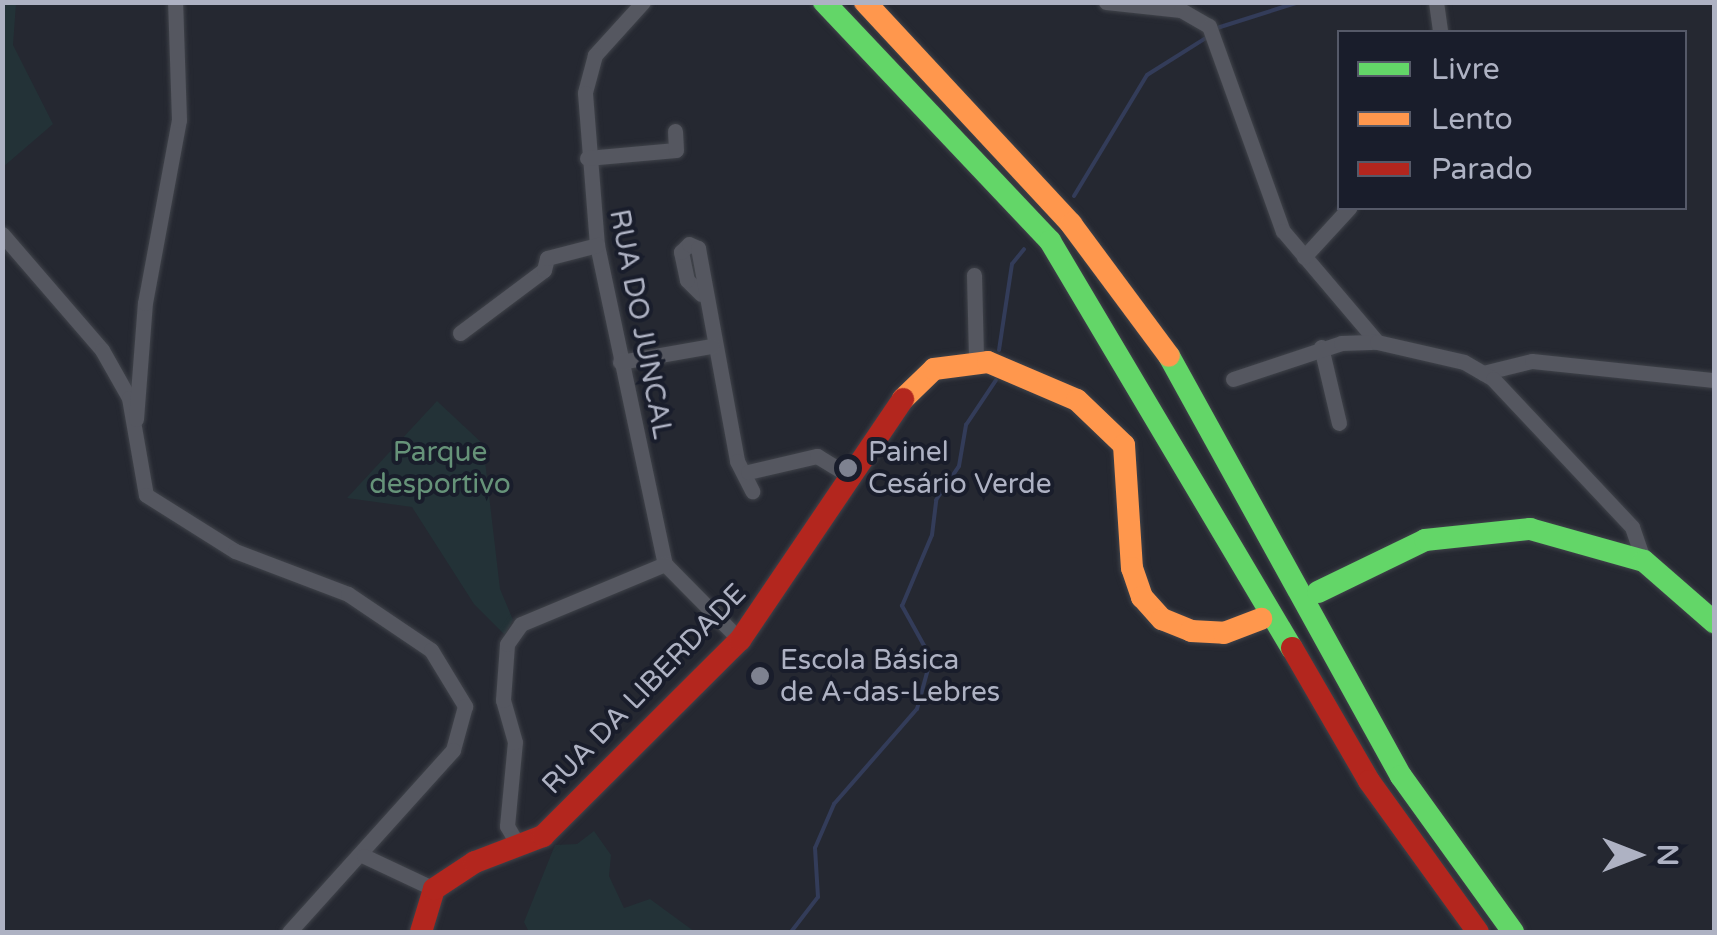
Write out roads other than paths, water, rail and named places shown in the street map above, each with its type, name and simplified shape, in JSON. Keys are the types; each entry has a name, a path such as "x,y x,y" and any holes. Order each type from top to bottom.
{"main road":[{"path":"824,2 1050,241 1134,372 1370,782 1478,932"},
{"path":"864,2 1070,224 1166,351 1401,776 1513,932"},
{"path":"976,359 1077,400 1124,444 1132,568 1162,620 1224,633 1262,620"},
{"name":"RUA DA LIBERDADE","path":"434,889 543,836 740,640 853,478 898,403 934,369 976,359"},
{"path":"1318,592 1425,540 1488,529 1580,537 1644,560 1714,622"},
{"path":"421,932 434,889"}],"street":[{"path":"134,433 145,303 179,120 174,2"},
{"name":"RUA DO JUNCAL","path":"643,2 595,55 585,93 587,158 597,245 666,564"},
{"path":"1106,2 1181,10 1212,33 1273,209 1304,258 1377,342"},
{"path":"1436,2 1440,30"},
{"path":"587,158 677,157 675,131"},
{"path":"1304,258 1348,210"},
{"path":"2,234 102,350 128,398 146,495 235,551 348,594 430,650 449,674 465,706 453,750 300,929"},
{"path":"460,332 544,270 547,258 597,245"},
{"path":"974,275 976,359"},
{"path":"701,294 737,461 748,472 752,491"},
{"path":"1233,379 1321,347 1377,342 1483,373 1632,527 1644,560"},
{"path":"620,362 712,346"},
{"path":"1321,347 1339,423"},
{"path":"1483,373 1532,361 1714,380"},
{"path":"748,472 817,456 853,478"},
{"path":"518,846 507,826 515,742 504,700 508,644 521,624 666,564 740,640"},
{"path":"364,856 434,889"}],"waterway":[{"path":"1217,28 1299,2"},
{"path":"1074,196 1147,75 1209,36"},
{"path":"999,350 1012,264 1024,249"},
{"path":"791,932 818,897 815,848 834,804 917,709 931,658 902,606 932,535 936,500 959,466 966,425 996,380"}],"place":[{"name":"Painel Cesário Verde","path":"848,468"},
{"name":"Escola Básica de A-das-Lebres","path":"760,676"}],"park label":[{"name":"Parque desportivo","path":"440,468"}]}
